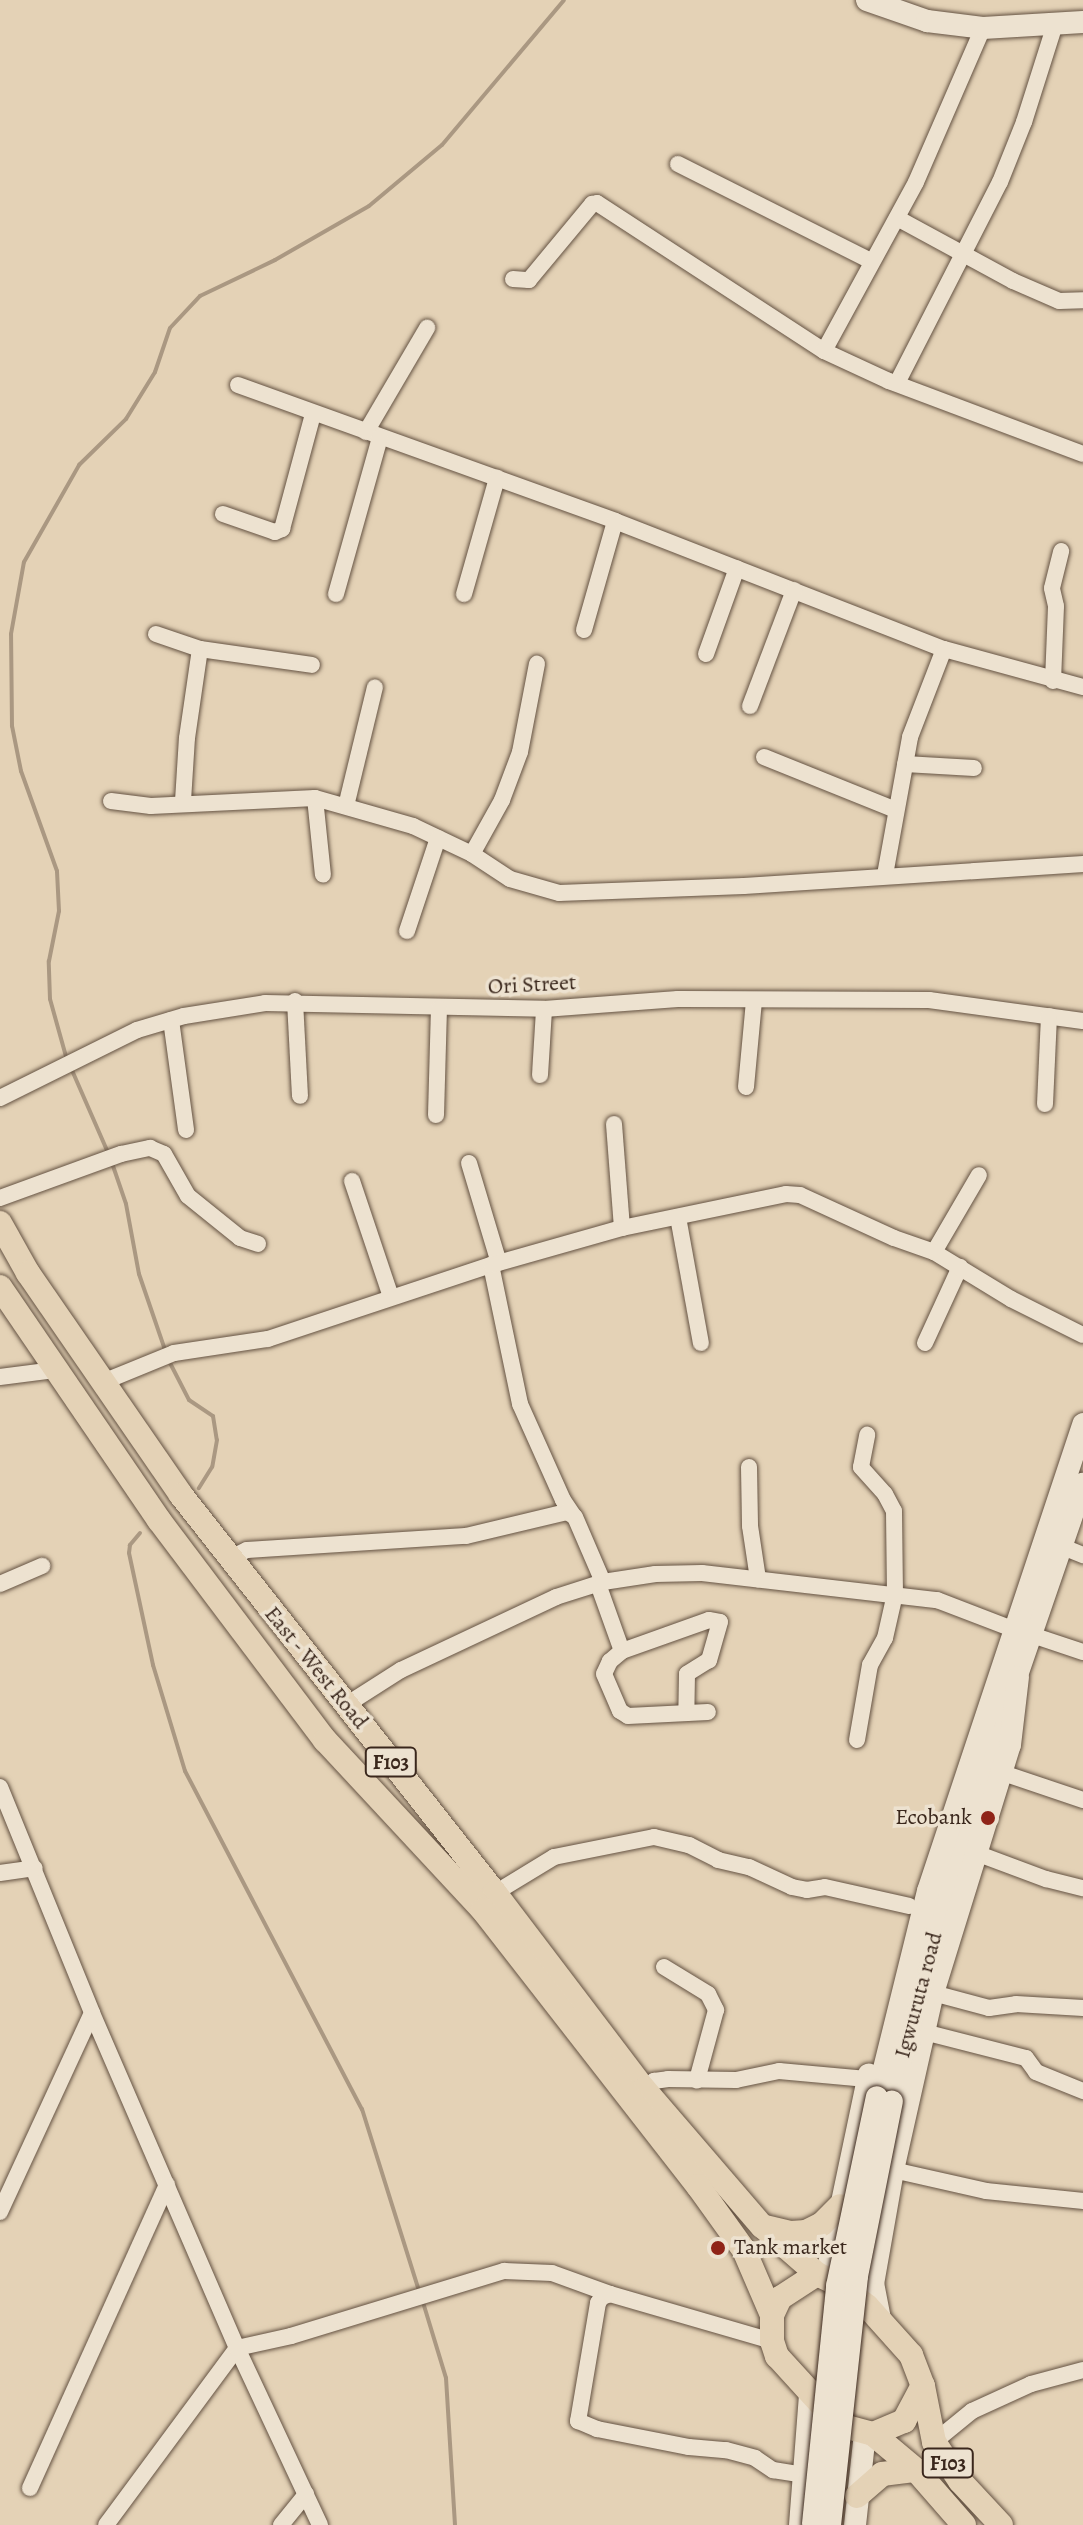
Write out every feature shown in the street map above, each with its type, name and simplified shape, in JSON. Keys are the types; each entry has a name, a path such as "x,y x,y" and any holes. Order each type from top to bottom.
{"main road":[{"name":"East - West Road","path":"0,1223 28,1273 229,1559 495,1893 571,2008 744,2250 772,2315"},
{"name":"East - West Road","path":"0,1287 159,1520 325,1740 644,2089 762,2226 821,2276"},
{"path":"762,2226 791,2233 806,2232 822,2224 840,2206"},
{"path":"821,2276 842,2286 880,2319 911,2355 923,2386 904,2421 869,2434 847,2427 810,2395 777,2356 772,2341 772,2315 780,2298 821,2276"},
{"name":"F103","path":"923,2386 934,2442 960,2481 1001,2525"},
{"name":"F103","path":"869,2434 916,2470 964,2525"},
{"path":"857,2496 882,2474 916,2470"}],"street":[{"path":"867,0 927,21 983,28 1083,22"},
{"path":"897,383 919,334 942,301 1024,122 1055,24"},
{"path":"824,351 897,218 983,28"},
{"path":"678,164 871,261"},
{"path":"513,279 529,280 592,204 597,203 824,351 897,383 1083,454"},
{"path":"897,218 963,257 1059,301 1083,300"},
{"path":"336,594 373,434 427,328"},
{"path":"238,385 615,521 944,649 1083,687"},
{"path":"223,514 275,532 282,529 313,414"},
{"path":"464,594 497,478"},
{"path":"584,630 615,521"},
{"path":"1053,681 1056,606 1052,588 1061,551"},
{"path":"706,654 737,568"},
{"path":"750,706 794,590"},
{"path":"156,634 200,649 312,665"},
{"path":"183,801 187,738 200,649"},
{"path":"885,875 914,720 944,649"},
{"path":"472,854 502,800 520,752 537,664"},
{"path":"346,806 375,687"},
{"path":"764,757 896,810"},
{"path":"905,764 974,768"},
{"path":"315,798 323,875"},
{"path":"111,801 151,806 183,801 315,798 387,816 472,854 510,879 559,893 744,886 1083,864"},
{"path":"407,931 438,838"},
{"name":"Ori Street","path":"0,1098 137,1030 171,1020 295,1001 439,1009 544,1009 678,999 929,1000 1083,1021"},
{"path":"295,1001 300,1096"},
{"path":"746,1087 754,1001"},
{"path":"436,1115 439,1009"},
{"path":"540,1075 544,1009"},
{"path":"1045,1104 1049,1016"},
{"path":"171,1020 186,1130"},
{"path":"614,1124 622,1228"},
{"path":"0,1198 121,1154 157,1149 164,1154 188,1196 240,1238 258,1244"},
{"path":"469,1163 495,1264 520,1404 563,1500 573,1515 622,1651"},
{"path":"934,1252 979,1175"},
{"path":"352,1181 391,1297"},
{"path":"103,1382 174,1353 268,1339 495,1264 622,1228 786,1194 800,1195 894,1238 934,1252 1011,1299 1083,1335"},
{"path":"678,1217 701,1343"},
{"path":"925,1343 960,1267"},
{"path":"0,1377 55,1370"},
{"name":"Igwuruta road","path":"814,2525 857,2276 879,2092 931,1947 1083,1424"},
{"path":"857,1740 870,1665 885,1638 895,1594 894,1511 885,1494 861,1467 867,1435"},
{"path":"749,1467 750,1526 758,1579"},
{"name":"Igwuruta road","path":"1024,1633 1073,1551 1083,1484"},
{"path":"229,1559 247,1550 466,1536 561,1513 573,1515"},
{"path":"0,1584 42,1566"},
{"path":"346,1705 401,1670 556,1597 600,1583 655,1574 702,1573 937,1600 1083,1652"},
{"path":"686,1713 687,1674 709,1660 720,1622 709,1620 622,1651 610,1661 604,1674 620,1711 628,1716 708,1712"},
{"path":"880,2319 873,2284 893,2170 933,1993 1010,1745 1009,1675"},
{"path":"821,2276 840,2206 879,2092 909,1906 964,1732 1009,1675"},
{"path":"1000,1772 1083,1800"},
{"path":"0,1787 92,2013 237,2348 320,2525"},
{"path":"495,1893 554,1857 654,1837 689,1845 718,1860 749,1867 792,1887 807,1890 825,1887 909,1906"},
{"path":"976,1853 1046,1879 1082,1888"},
{"path":"0,1873 35,1868"},
{"path":"664,1967 708,1994 716,2010 697,2080"},
{"path":"933,1993 989,2008 1016,2004 1083,2008"},
{"path":"0,2212 92,2013"},
{"path":"924,2032 1026,2058 1036,2072 1083,2091"},
{"path":"644,2089 654,2081 736,2080 779,2071 879,2092"},
{"path":"893,2170 986,2191 1083,2201"},
{"path":"30,2488 167,2184"},
{"path":"112,2523 237,2348 291,2336 504,2271 552,2273 610,2294 772,2341"},
{"path":"610,2294 598,2303 578,2421 597,2429 689,2447 726,2450 755,2458 773,2470 804,2475"},
{"path":"934,2442 972,2411 1031,2384 1083,2370"},
{"path":"810,2395 804,2475 814,2525"},
{"path":"855,2525 857,2496 869,2434"},
{"path":"281,2525 306,2494"}],"waterway":[{"path":"67,1060 50,999 49,961 59,911 57,871 21,771 12,726 11,634 24,562 79,465 126,419 155,372 170,328 200,296 275,260 369,206 442,145 564,0"},
{"path":"71,1068 109,1155"},
{"path":"112,1163 126,1204 139,1274 165,1350"},
{"path":"168,1359 189,1400 213,1416 217,1440 212,1467 199,1488"},
{"path":"140,1533 130,1545 129,1553 153,1665 185,1771 362,2109 419,2291"},
{"path":"422,2299 446,2378 455,2525"}],"place":[{"name":"Ecobank","path":"988,1818"},
{"name":"Tank market","path":"718,2248"}]}
